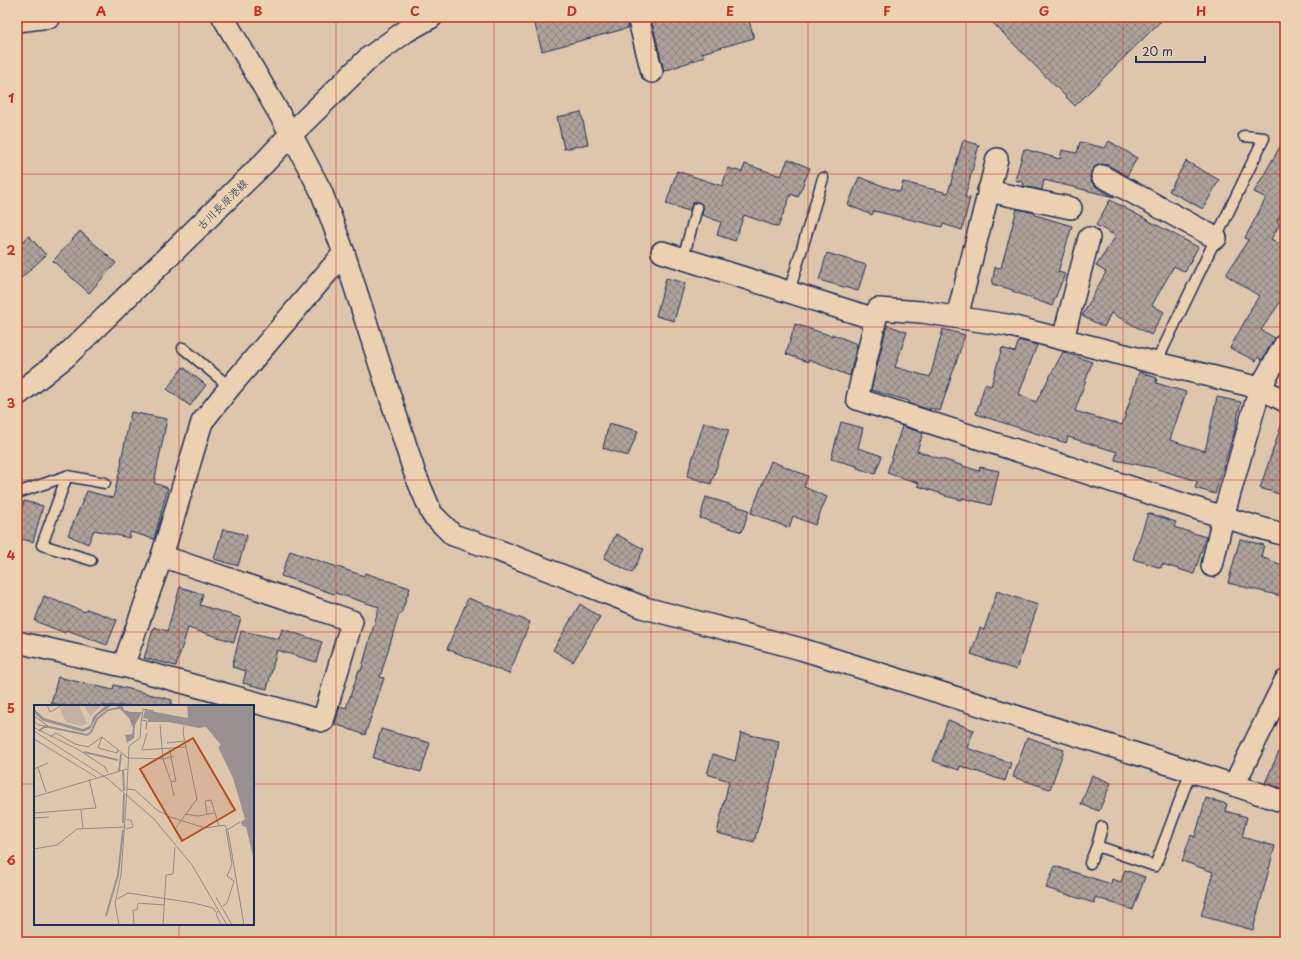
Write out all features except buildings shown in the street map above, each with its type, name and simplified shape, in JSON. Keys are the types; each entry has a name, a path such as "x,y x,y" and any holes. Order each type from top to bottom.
{"main road":[{"name":"古川長原港線","path":"17,395 70,352 259,168 291,134 369,58 406,32 431,17"}],"street":[{"path":"17,21 50,17"},
{"path":"223,17 291,134 321,191 344,253 415,474 432,514 453,535 497,550 645,608 801,649 1191,771 1285,802"},
{"path":"638,17 652,72"},
{"path":"957,317 997,159"},
{"path":"1102,176 1216,238"},
{"path":"988,191 1071,208"},
{"path":"1064,339 1089,238"},
{"path":"662,252 876,320"},
{"path":"123,666 162,556 202,422 344,253"},
{"path":"1285,401 1260,388 1007,325 922,312 878,310 857,399 1223,517 1285,535"},
{"path":"1212,566 1223,517 1260,388 1285,344"},
{"path":"17,642 123,666 323,721 352,620 162,556"},
{"path":"1234,785 1285,681"}],"lane":[{"path":"1156,363 1264,138 1244,136"},
{"path":"789,292 823,178"},
{"path":"684,258 697,208"},
{"path":"183,348 230,387"},
{"path":"17,493 67,476 105,483"},
{"path":"67,476 42,545 91,560"},
{"path":"1097,846 1155,866 1191,771"},
{"path":"1090,863 1097,846 1102,827"}]}
